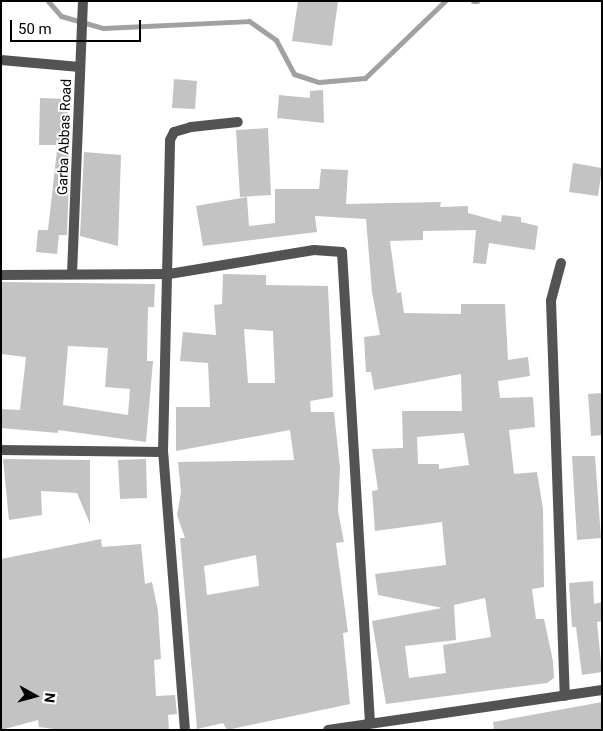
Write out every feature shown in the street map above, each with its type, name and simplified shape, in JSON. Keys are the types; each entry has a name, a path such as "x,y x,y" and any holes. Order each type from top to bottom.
{"street":[{"name":"Garba Abbas Road","path":"72,274 80,44 84,1"},
{"path":"1,60 80,67"},
{"path":"185,730 162,452 169,274 170,140 174,132 191,127 238,122"},
{"path":"1,275 169,274 314,250 342,252 370,723"},
{"path":"561,263 550,301 565,696"},
{"path":"1,450 162,452"},
{"path":"328,730 602,690"}],"building":[{"path":"298,1 338,1 332,46 292,41"},
{"path":"174,79 197,81 195,109 172,108"},
{"path":"323,90 324,123 277,118 279,95 310,98 310,91"},
{"path":"40,98 68,99 67,145 39,145"},
{"path":"268,128 271,195 240,197 236,130"},
{"path":"57,150 70,151 67,235 59,235 57,254 36,252 38,230 48,230"},
{"path":"84,152 121,155 118,246 80,236"},
{"path":"573,163 602,168 598,196 569,192"},
{"path":"321,169 348,170 346,204 441,202 440,207 468,206 468,213 501,222 502,215 521,217 521,222 538,226 535,250 489,243 486,264 473,263 476,230 423,231 423,240 390,241 397,293 401,292 404,313 461,314 461,304 505,304 508,360 528,357 530,376 498,381 500,398 533,397 535,427 509,430 514,474 537,472 543,509 544,587 532,589 536,619 544,619 553,661 554,678 547,683 386,704 372,621 442,608 378,595 375,574 446,565 442,522 375,531 372,491 378,490 372,449 403,448 402,411 462,411 461,374 374,390 371,372 366,372 364,337 380,335 372,292 366,219 315,216 317,232 203,246 196,206 247,197 249,226 275,223 275,189 319,189","holes":["464,433 469,465 439,469 439,464 418,464 417,437","485,598 491,637 443,645 446,673 409,678 405,646 456,640 454,605"]},
{"path":"223,274 266,275 266,285 328,286 333,397 310,401 311,412 334,412 340,468 338,511 344,542 336,543 348,632 343,633 350,704 227,730 223,723 197,729 180,538 185,538 177,515 181,492 178,462 294,460 290,430 176,451 176,407 210,407 208,363 180,361 183,332 216,335 214,305 222,304","holes":["244,329 273,331 275,383 248,383","256,555 259,586 207,595 204,566"]},
{"path":"1,282 155,284 154,307 148,307 147,361 153,361 146,442 58,430 58,433 1,428 1,409 20,410 26,357 1,354","holes":["68,346 108,348 105,387 130,389 128,415 63,405"]},
{"path":"602,393 602,435 591,436 588,394"},
{"path":"572,456 595,456 601,538 577,540"},
{"path":"3,459 90,460 90,524 77,493 41,491 42,515 9,520"},
{"path":"146,459 147,498 120,499 118,460"},
{"path":"101,539 102,547 141,544 145,584 152,582 158,611 161,659 154,660 156,696 175,695 177,714 168,715 169,730 61,730 39,727 38,720 1,730 1,559"},
{"path":"593,581 594,604 602,602 602,621 597,622 602,672 582,675 576,627 572,627 569,583"},
{"path":"602,702 602,730 494,730 493,722"}],"waterway":[{"path":"48,1 61,16 103,28 249,21 276,40 294,74 319,82 365,78 445,1"}]}
